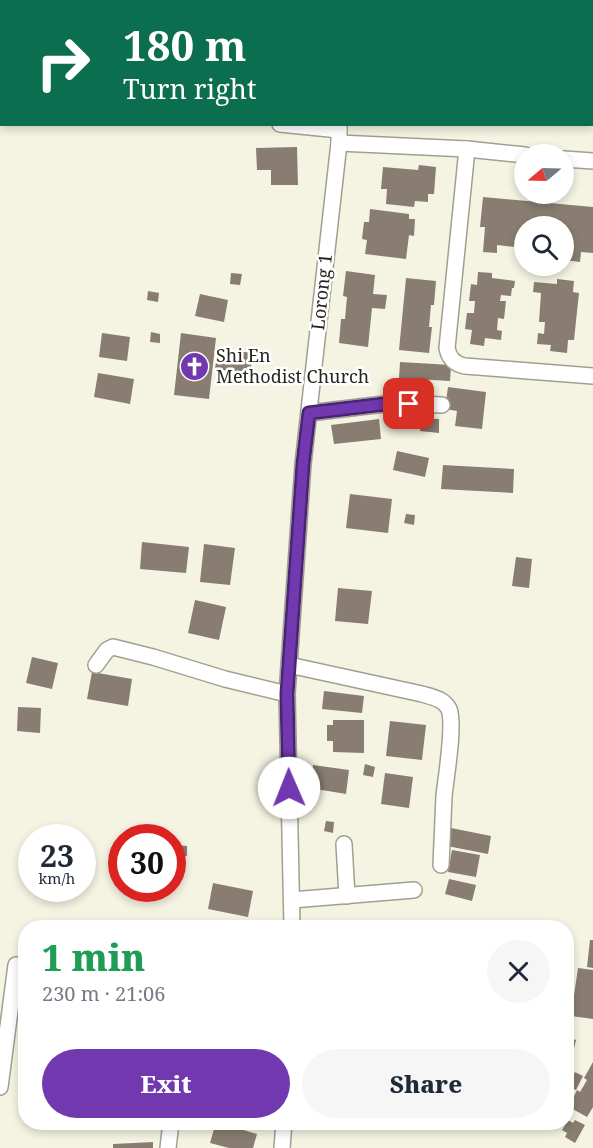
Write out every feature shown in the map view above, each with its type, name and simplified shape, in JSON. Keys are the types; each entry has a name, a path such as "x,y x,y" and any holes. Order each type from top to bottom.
{"street":[{"path":"295,126 514,154"},
{"name":"Lorong 1","path":"292,920 287,694 303,464 339,132"},
{"path":"467,149 447,348 451,358 454,362 465,366 593,376"},
{"path":"574,160 593,161"},
{"path":"309,413 393,403 442,405"},
{"path":"96,665 107,650 113,647 287,694"},
{"path":"289,665 422,694 445,703 452,723 444,796 441,865"},
{"path":"344,844 347,896"},
{"path":"292,900 414,890"},
{"path":"0,1087 16,965"},
{"path":"168,1148 170,1130"},
{"path":"282,1148 283,1130"}],"building":[{"path":"297,147 298,185 271,185 271,170 257,170 256,148"},
{"path":"419,165 436,167 434,194 428,194 428,202 415,201 414,207 386,204 387,189 381,189 383,167 418,170"},
{"path":"483,197 514,200 514,204 593,207 593,253 581,252 580,262 574,261 574,216 514,216 514,247 497,245 497,253 483,252 485,227 480,227"},
{"path":"370,209 409,214 409,219 415,219 414,236 409,235 406,259 365,254 367,240 362,239 364,222 369,222"},
{"path":"346,271 375,275 373,294 387,295 385,309 372,308 368,347 339,343 341,319 345,319 347,297 343,296"},
{"path":"478,272 492,273 492,278 515,281 511,296 501,295 500,301 506,301 504,319 498,318 497,330 502,331 501,340 485,338 484,346 470,344 472,330 465,329 467,313 474,313 475,301 469,301 471,284 477,285"},
{"path":"231,273 242,274 240,285 230,284"},
{"path":"406,278 436,281 434,305 431,305 429,327 432,327 429,353 399,350"},
{"path":"557,279 574,281 573,292 579,293 574,340 568,340 567,353 550,351 551,345 537,344 538,333 544,334 545,322 539,322 541,293 533,292 534,282 557,284"},
{"path":"148,291 159,293 158,302 147,300"},
{"path":"200,294 228,300 224,322 195,316"},
{"path":"151,332 160,334 160,343 150,342"},
{"path":"102,333 130,337 127,361 99,357"},
{"name":"Shi En Methodist Church","path":"181,333 216,338 209,399 174,395"},
{"path":"218,349 253,353 250,374 215,369"},
{"path":"400,362 451,365 450,381 399,378"},
{"path":"98,373 134,379 130,404 94,397"},
{"path":"448,387 486,392 482,429 455,426 457,411 445,409"},
{"path":"421,418 439,419 439,433 420,431"},
{"path":"379,419 381,439 334,444 331,425"},
{"path":"397,451 429,458 425,477 393,470"},
{"path":"443,465 514,469 513,493 441,489"},
{"path":"350,494 392,499 388,533 346,528"},
{"path":"406,514 415,515 414,525 404,523"},
{"path":"142,542 189,547 186,573 140,569"},
{"path":"204,544 235,548 230,585 200,582"},
{"path":"516,557 532,559 529,588 512,586"},
{"path":"338,588 372,591 368,624 335,621"},
{"path":"195,600 226,607 219,640 188,633"},
{"path":"32,657 58,663 52,689 26,683"},
{"path":"92,672 132,679 128,706 87,699"},
{"path":"324,691 364,696 362,713 322,709"},
{"path":"18,707 41,708 40,733 17,731"},
{"path":"333,720 364,720 364,753 333,752 333,741 327,741 327,725 333,725"},
{"path":"390,721 426,725 422,760 386,756"},
{"path":"365,764 375,767 373,777 363,775"},
{"path":"313,765 349,770 346,794 310,788"},
{"path":"385,773 413,777 409,808 381,804"},
{"path":"326,821 334,822 333,833 324,831"},
{"path":"451,828 491,836 488,854 447,846"},
{"path":"452,850 480,855 476,877 448,872"},
{"path":"449,879 476,885 472,901 445,894"},
{"path":"213,883 253,891 248,917 208,909"},
{"path":"590,940 593,940 593,968 587,967"},
{"path":"578,968 593,970 593,1019 574,1016"},
{"path":"593,1062 593,1107 587,1117 574,1110 574,1096 577,1090 580,1092 587,1080 584,1078"},
{"path":"575,1072 583,1076 576,1090 574,1089"},
{"path":"575,1120 585,1125 575,1143 565,1137 567,1133 562,1130 574,1130"},
{"path":"214,1130 243,1130 257,1134 253,1148 229,1148 210,1143"},
{"path":"153,1142 153,1148 113,1148 113,1144"}],"place":[{"name":"Shi En Methodist Church","path":"195,366"}],"route":[{"path":"289,788 287,694 303,464 309,413 393,403 409,404"}]}
